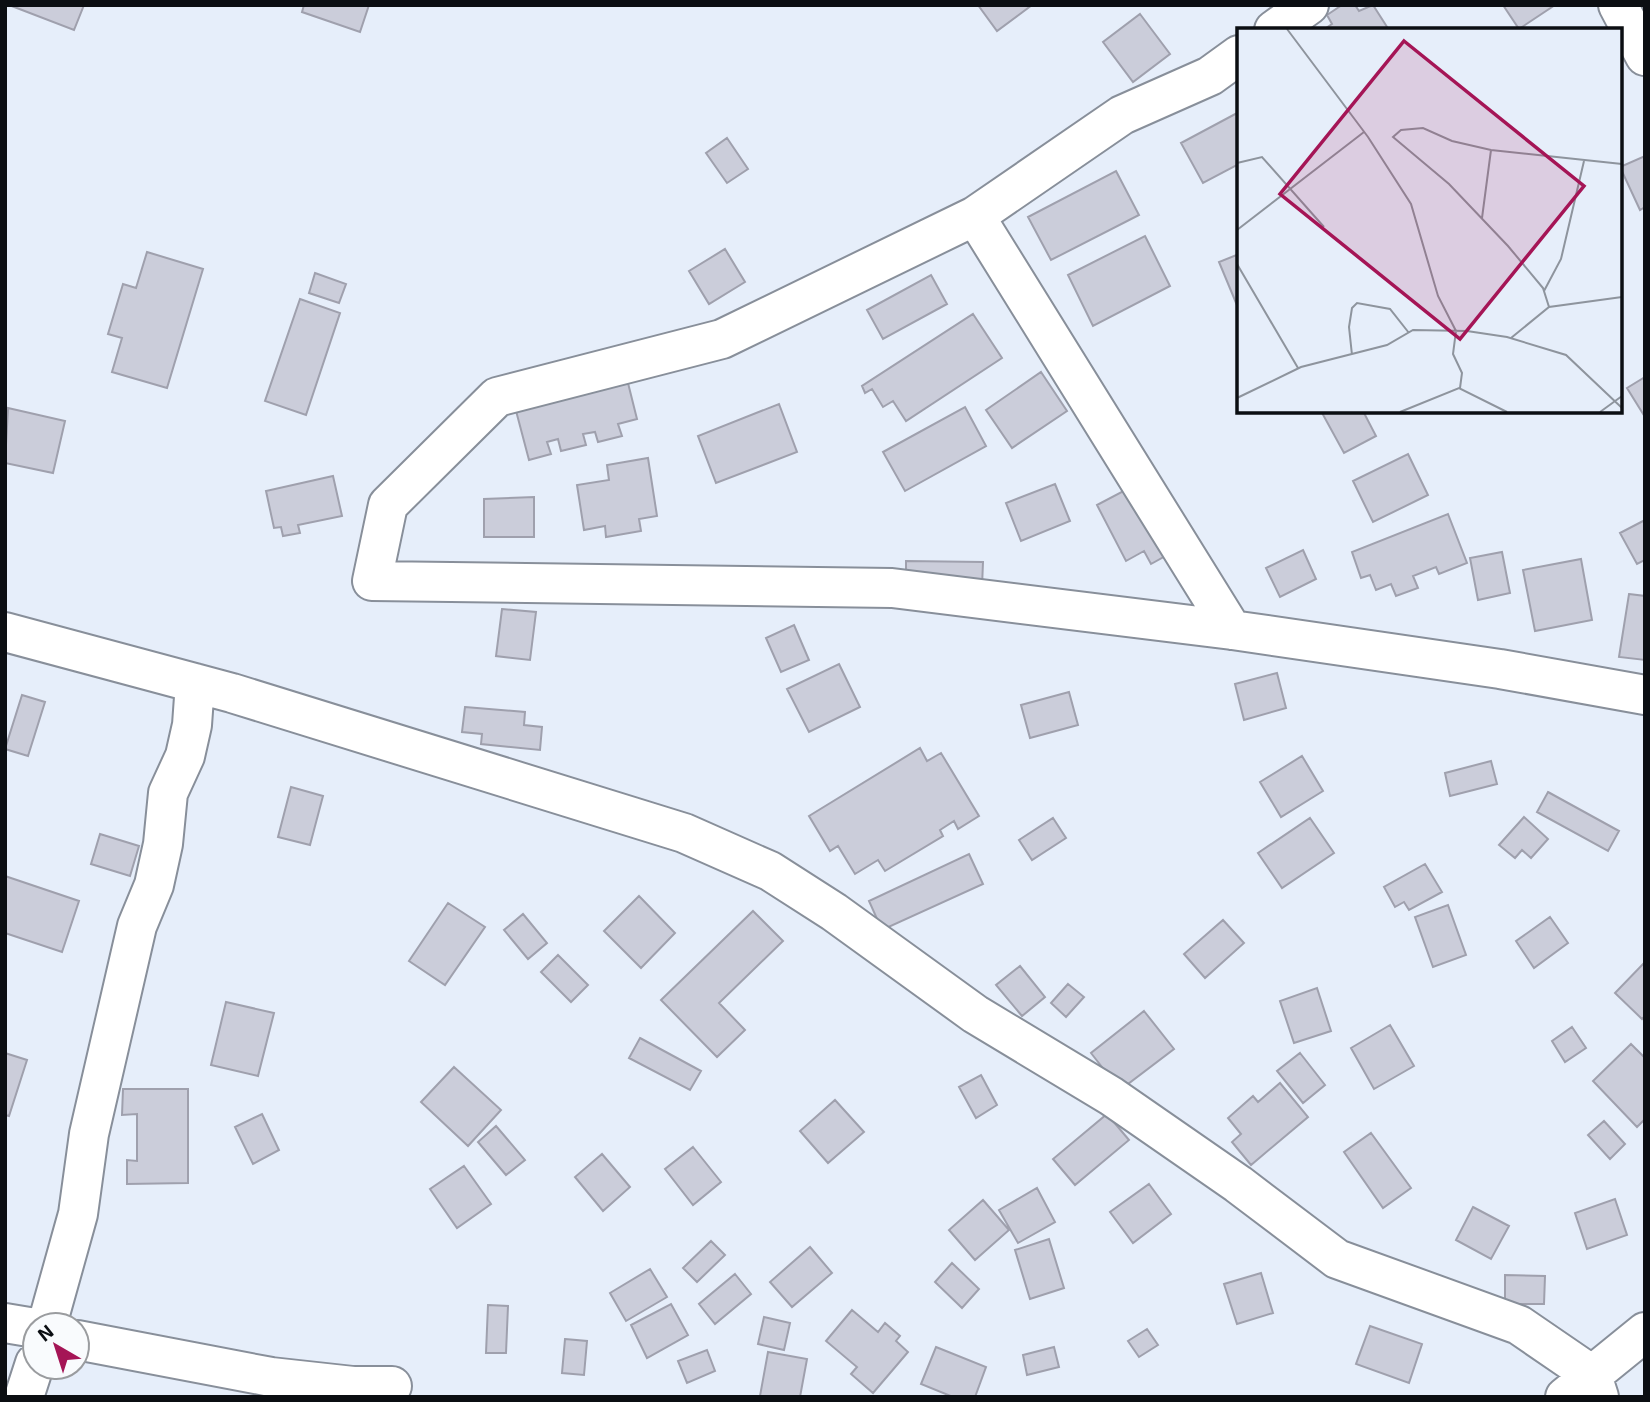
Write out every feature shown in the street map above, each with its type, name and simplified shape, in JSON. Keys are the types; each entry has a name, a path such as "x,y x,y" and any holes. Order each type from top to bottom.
{"street":[{"path":"1277,28 1309,5"},
{"path":"1618,5 1645,56"},
{"path":"1237,56 1210,76 1122,115 975,216 723,339 497,397 388,505 372,581 892,588 1232,630 1500,669 1645,695"},
{"path":"975,216 1232,630"},
{"path":"5,632 195,683 684,833 771,871 834,912 975,1014 1111,1096 1238,1184 1336,1259 1519,1325 1585,1389 1645,1332"},
{"path":"51,1311 78,1214 89,1134 137,926 154,885 163,844 168,793 185,756 192,725 195,683"},
{"path":"91,1343 271,1377 353,1386 392,1386"}],"building":[{"path":"9,5 84,5 74,30"},
{"path":"304,5 369,5 360,32 302,12"},
{"path":"978,5 1032,5 997,31"},
{"path":"1342,5 1355,5 1359,11 1373,5 1388,28 1326,28 1332,24 1327,15"},
{"path":"1503,5 1555,5 1520,28"},
{"path":"1140,14 1170,54 1133,82 1103,42"},
{"path":"1237,113 1237,165 1203,183 1181,143"},
{"path":"727,138 748,169 727,183 706,153"},
{"path":"1645,156 1645,207 1640,210 1622,171 1622,166"},
{"path":"1116,171 1139,215 1051,260 1028,217"},
{"path":"1145,236 1170,286 1093,326 1068,275"},
{"path":"725,249 745,282 709,304 689,271"},
{"path":"147,252 203,269 167,388 112,372 122,338 108,334 123,284 136,288"},
{"path":"1237,255 1237,305 1219,262"},
{"path":"315,273 346,284 339,303 309,293"},
{"path":"931,275 947,304 883,339 867,310"},
{"path":"300,299 340,313 306,415 265,401"},
{"path":"973,314 1002,358 906,421 893,401 883,407 872,389 865,393 862,386"},
{"path":"1041,372 1067,411 1012,448 986,410"},
{"path":"1645,377 1645,417 1627,388"},
{"path":"627,379 637,419 618,424 622,436 598,442 595,432 583,434 586,445 561,451 558,439 547,442 551,454 529,460 515,407"},
{"path":"779,404 797,452 716,483 698,436"},
{"path":"965,407 986,446 905,491 883,452"},
{"path":"8,408 65,421 53,473 5,463"},
{"path":"1322,413 1364,413 1376,436 1344,453"},
{"path":"1408,454 1428,495 1373,522 1353,481"},
{"path":"648,458 657,516 639,519 641,531 606,537 605,526 584,530 577,485 609,480 607,465"},
{"path":"333,476 342,516 298,525 300,533 283,536 281,527 274,528 266,491"},
{"path":"1055,484 1070,521 1021,541 1006,503"},
{"path":"1131,487 1167,555 1151,564 1144,551 1126,561 1097,505"},
{"path":"534,497 534,537 484,537 484,499"},
{"path":"1448,514 1467,563 1439,574 1436,567 1413,576 1418,588 1396,596 1391,584 1376,590 1370,575 1361,578 1352,552"},
{"path":"1645,520 1645,560 1637,564 1620,533"},
{"path":"1303,550 1316,579 1280,597 1266,568"},
{"path":"1502,552 1510,593 1478,600 1470,558"},
{"path":"1581,559 1592,620 1535,631 1523,570"},
{"path":"906,561 983,562 982,587 906,586"},
{"path":"1629,594 1645,596 1645,660 1619,657"},
{"path":"502,609 536,612 530,660 496,656"},
{"path":"794,625 809,660 781,672 766,638"},
{"path":"839,664 860,707 809,732 787,689"},
{"path":"1277,673 1286,708 1244,720 1235,684"},
{"path":"1069,692 1078,725 1030,738 1021,705"},
{"path":"22,695 45,702 28,756 5,749"},
{"path":"465,707 525,712 524,725 542,727 540,750 481,744 482,734 462,732"},
{"path":"920,748 927,761 941,753 979,816 958,829 954,821 940,830 943,836 885,871 878,860 855,874 838,846 830,851 809,816"},
{"path":"1302,756 1323,791 1281,817 1260,782"},
{"path":"1491,761 1497,784 1450,796 1445,773"},
{"path":"291,787 323,796 310,845 278,837"},
{"path":"1548,792 1619,831 1608,851 1537,812"},
{"path":"1524,817 1548,839 1531,858 1522,850 1515,858 1499,845"},
{"path":"1053,818 1066,838 1032,860 1019,840"},
{"path":"1310,818 1334,853 1282,888 1258,853"},
{"path":"100,834 139,846 130,876 91,864"},
{"path":"969,854 983,884 882,930 869,901"},
{"path":"1425,864 1442,892 1409,910 1404,902 1395,907 1384,887"},
{"path":"5,876 79,901 62,952 5,933"},
{"path":"639,896 675,933 641,968 604,931"},
{"path":"448,903 485,927 445,985 409,961"},
{"path":"1448,905 1466,955 1433,967 1415,917"},
{"path":"753,911 783,941 719,1003 745,1030 717,1057 661,1000"},
{"path":"523,914 547,943 528,959 504,930"},
{"path":"1550,917 1568,943 1534,968 1516,941"},
{"path":"1223,920 1244,943 1205,978 1184,954"},
{"path":"558,955 588,985 571,1002 541,972"},
{"path":"1645,962 1645,1016 1642,1019 1615,993"},
{"path":"1020,966 1045,997 1022,1016 996,985"},
{"path":"1068,984 1084,997 1066,1017 1051,1003"},
{"path":"1317,988 1331,1031 1294,1043 1280,1001"},
{"path":"226,1002 274,1013 258,1076 211,1065"},
{"path":"1144,1011 1174,1049 1120,1090 1091,1053"},
{"path":"1390,1025 1414,1066 1374,1089 1351,1048"},
{"path":"1572,1027 1586,1048 1565,1062 1552,1041"},
{"path":"640,1038 701,1071 690,1090 629,1058"},
{"path":"1631,1044 1645,1058 1645,1119 1637,1127 1593,1081"},
{"path":"5,1053 27,1060 9,1116 5,1115"},
{"path":"1300,1053 1325,1085 1303,1103 1277,1071"},
{"path":"454,1067 501,1110 468,1146 421,1102"},
{"path":"981,1075 997,1105 976,1118 959,1087"},
{"path":"1280,1083 1308,1117 1251,1165 1232,1142 1241,1134 1228,1118 1253,1096 1258,1102"},
{"path":"123,1089 188,1089 188,1183 127,1184 127,1160 137,1161 137,1114 122,1115"},
{"path":"835,1100 864,1132 828,1163 800,1131"},
{"path":"262,1114 279,1150 253,1164 235,1127"},
{"path":"1107,1114 1129,1140 1075,1185 1053,1159"},
{"path":"1604,1121 1625,1144 1610,1159 1588,1135"},
{"path":"496,1126 525,1160 506,1175 478,1142"},
{"path":"1371,1133 1411,1188 1383,1208 1344,1152"},
{"path":"693,1147 721,1182 693,1205 665,1169"},
{"path":"602,1154 630,1187 603,1211 575,1177"},
{"path":"464,1166 491,1204 457,1228 430,1189"},
{"path":"1149,1184 1171,1214 1133,1243 1110,1212"},
{"path":"1037,1188 1055,1222 1018,1243 999,1210"},
{"path":"1615,1199 1627,1235 1587,1249 1575,1213"},
{"path":"983,1200 1009,1230 975,1260 949,1230"},
{"path":"1473,1207 1509,1226 1491,1259 1456,1240"},
{"path":"1049,1239 1064,1288 1030,1299 1015,1250"},
{"path":"711,1241 725,1255 697,1282 683,1268"},
{"path":"810,1247 832,1273 792,1307 770,1282"},
{"path":"952,1263 979,1289 962,1308 935,1282"},
{"path":"650,1269 667,1297 626,1321 610,1293"},
{"path":"1261,1273 1273,1313 1237,1324 1224,1284"},
{"path":"735,1274 751,1294 715,1324 699,1304"},
{"path":"1505,1275 1545,1276 1544,1304 1505,1304"},
{"path":"671,1304 688,1335 647,1358 631,1325"},
{"path":"488,1305 508,1306 506,1353 486,1353"},
{"path":"852,1310 878,1332 885,1323 900,1336 896,1341 908,1352 873,1393 851,1374 857,1367 826,1341"},
{"path":"764,1317 790,1323 784,1350 758,1344"},
{"path":"1370,1326 1422,1344 1409,1383 1356,1364"},
{"path":"1147,1329 1158,1345 1139,1357 1128,1341"},
{"path":"565,1339 587,1341 584,1375 562,1373"},
{"path":"936,1347 986,1367 975,1397 953,1397 921,1384"},
{"path":"1054,1347 1059,1367 1027,1375 1023,1355"},
{"path":"707,1350 715,1371 687,1383 678,1361"},
{"path":"768,1352 807,1359 800,1397 760,1396"}]}
